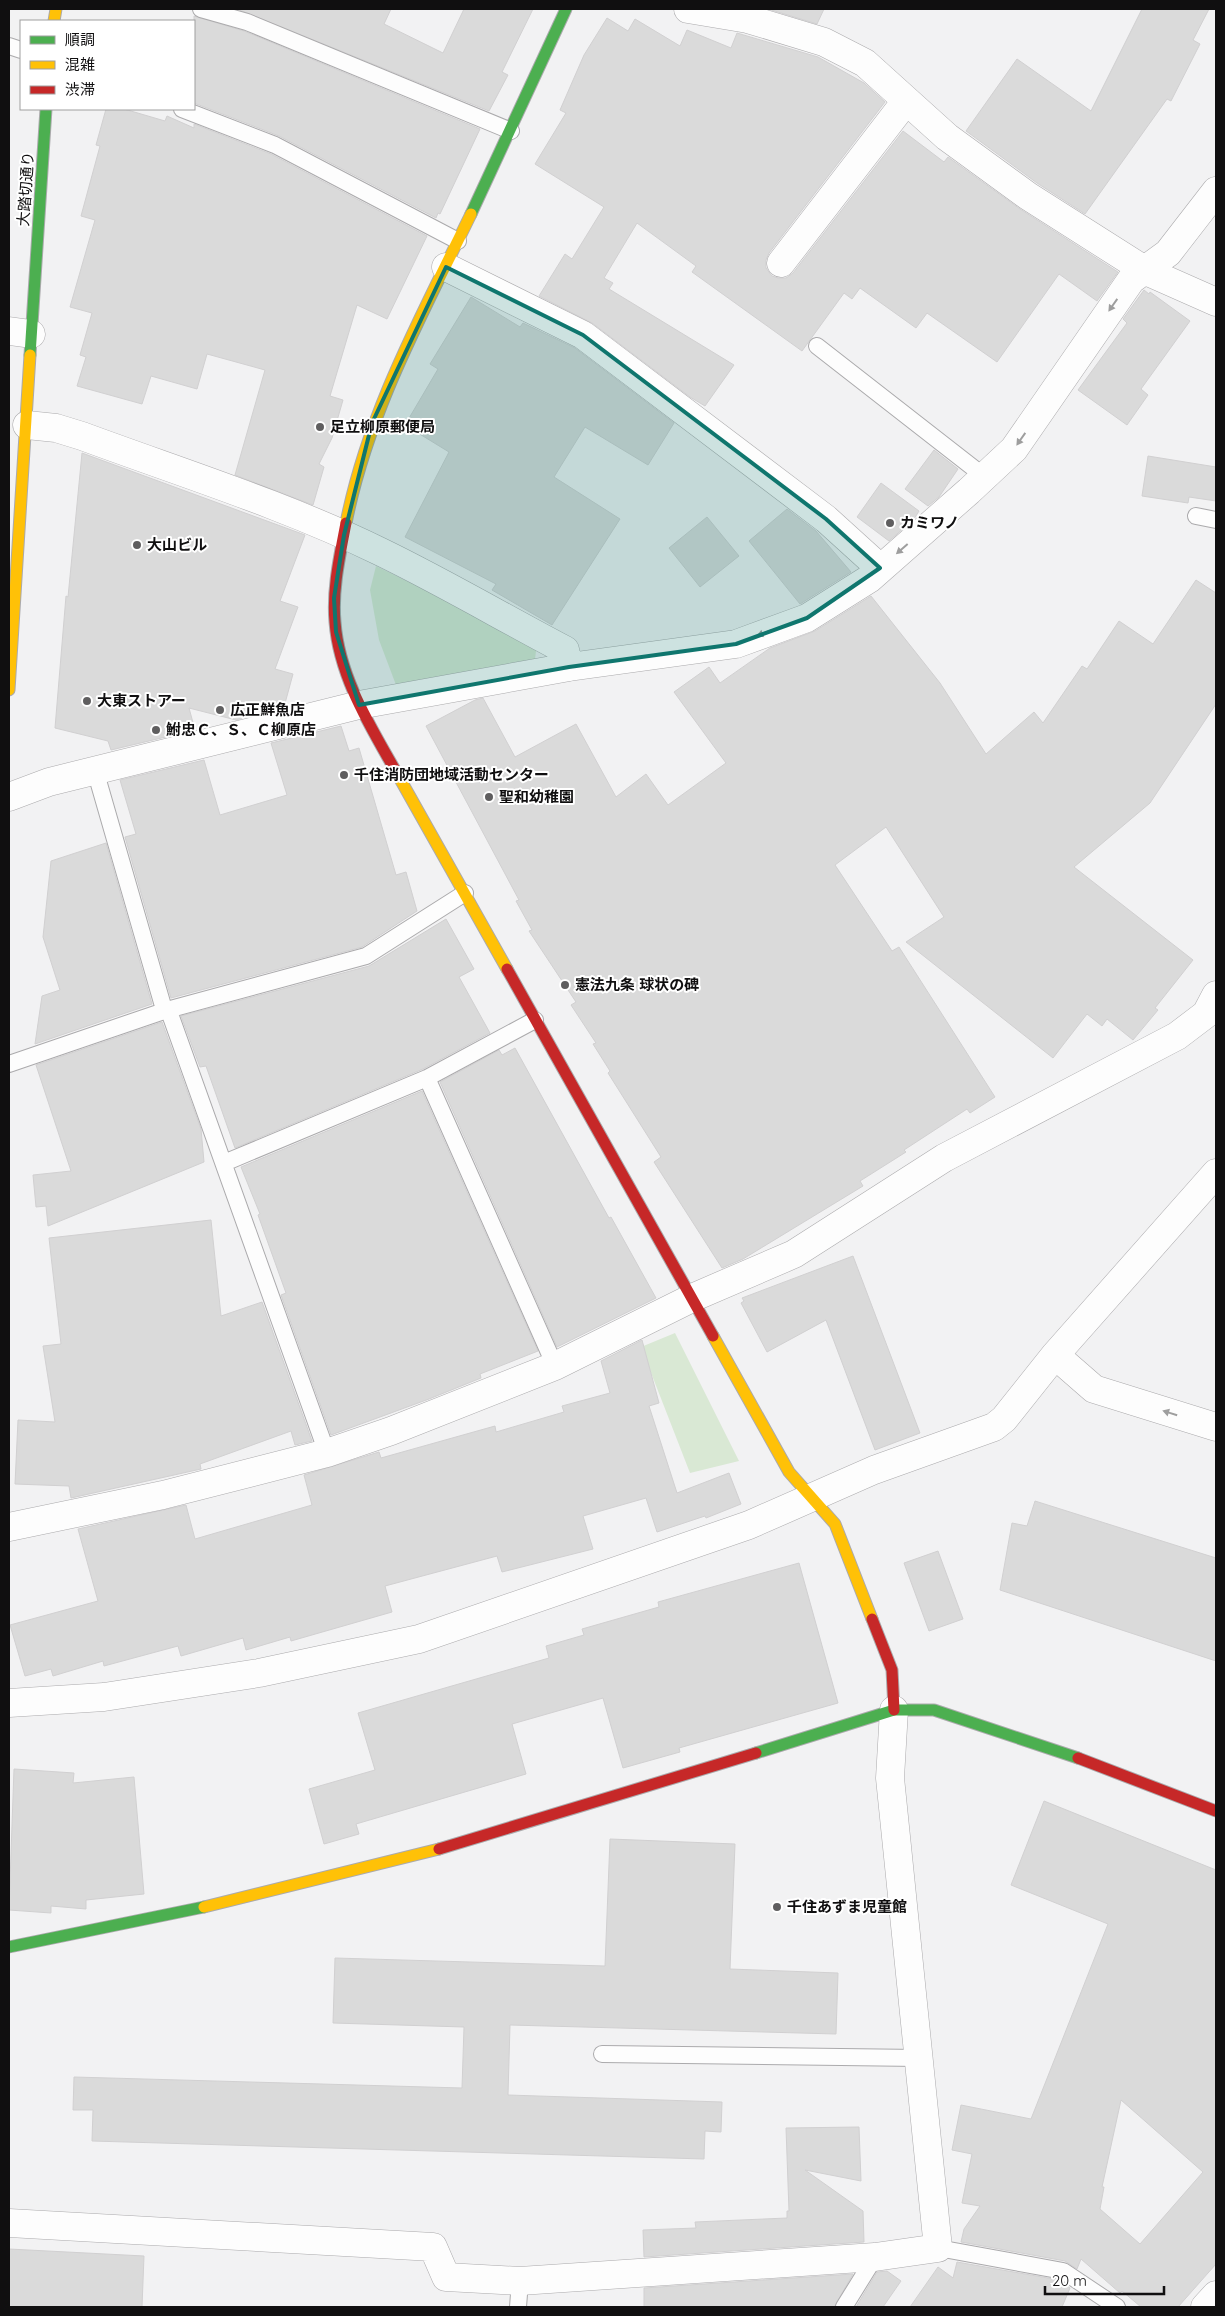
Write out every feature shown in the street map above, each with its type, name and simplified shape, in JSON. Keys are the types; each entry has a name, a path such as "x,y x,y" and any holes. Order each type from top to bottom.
{"street":[{"path":"9,2223 433,2247 446,2277 520,2281 875,2257 938,2248 890,1778 894,1710 892,1670 835,1524 789,1472 535,1020 360,705 343,663 336,632 334,598 344,535 349,506 372,423 390,381 511,130 566,9"},
{"path":"688,9 751,14 824,42 865,63 946,137 1028,196 1146,271 1216,302"},
{"path":"780,263 906,100"},
{"name":"大踏切通り","path":"9,690 26,425 20,333 46,110"},
{"path":"9,797 49,782 360,705 569,667 736,644 806,618 868,579 1014,449 1130,280 1146,271 1168,253 1216,191"},
{"path":"446,267 583,335 826,519 880,568"},
{"path":"26,425 56,428 82,436 299,516 344,535 382,552 565,650 569,667"},
{"path":"9,1527 163,1494 327,1453 391,1431 555,1366 692,1298 794,1254 944,1158 1176,1036 1206,1014 1216,995"},
{"path":"9,1703 104,1697 259,1673 419,1640 749,1525 874,1470 994,1426 1004,1419 1055,1356 1216,1173"},
{"path":"1055,1356 1094,1389 1216,1427"},
{"path":"9,1947 99,1930 378,1866 894,1710 934,1710 952,1715 1115,1771 1216,1811"},
{"path":"1205,2307 1216,2295"}],"lane":[{"path":"201,9 247,22 511,130"},
{"path":"185,110 275,145 458,241"},
{"path":"818,346 984,477"},
{"path":"1196,516 1216,520"},
{"path":"95,770 163,1006 170,1014 327,1453"},
{"path":"9,1064 167,1010 366,956 465,893"},
{"path":"224,1163 428,1078 535,1020"},
{"path":"428,1078 555,1366"},
{"path":"602,2054 918,2058"},
{"path":"938,2248 1064,2271 1117,2307"},
{"path":"844,2307 875,2257"},
{"path":"518,2307 520,2281"}],"highlighted area":[{"path":"446,267 583,335 826,519 880,568 807,618 736,644 569,667 359,705 336,632 334,598 344,535 372,423"}],"green space":[{"path":"376,566 537,644 535,659 396,685 379,640 370,590"},
{"path":"675,1333 739,1461 690,1473 641,1347"}],"building":[{"path":"237,9 391,9 384,24 443,53 464,9 533,9 502,72 508,75 489,111"},
{"path":"768,9 824,9 817,24"},
{"path":"1142,9 1209,9 1193,40 1200,44 1171,101 1167,99 1085,214 1037,183 966,131 1017,59 1091,111"},
{"path":"194,16 244,31 480,129 440,214 438,213 436,218 279,136 195,103"},
{"path":"607,18 628,31 635,19 680,46 687,30 731,48 737,33 818,57 864,83 885,102 769,253 766,260 766,268 772,276 786,278 793,273 903,131 944,162 948,157 1020,209 1118,272 1097,301 1059,274 997,362 927,313 916,328 860,288 852,299 844,293 802,351 692,272 696,266 637,223 604,278 613,283 609,289 734,365 705,406 690,397 592,323 539,296 565,254 572,259 604,207 535,164 566,113 560,110 584,55"},
{"path":"106,110 127,110 165,121 167,116 194,128 194,124 271,154 427,236 387,319 357,305 330,396 343,400 332,438 319,464 324,467 313,505 235,475 265,370 207,354 197,389 151,376 142,404 77,386 86,357 80,355 92,313 70,307 95,220 81,216 100,146 96,145"},
{"path":"1144,290 1149,294 1150,292 1190,321 1141,389 1148,395 1127,425 1078,390 1127,323 1123,319"},
{"path":"471,297 520,327 523,323 575,348 674,423 648,465 585,427 554,477 620,519 552,625 492,590 496,584 405,537 449,452 405,425 438,369 430,364"},
{"path":"934,450 958,469 939,497 928,506 905,489"},
{"path":"82,453 305,535 280,601 298,607 275,669 293,674 284,707 236,720 189,708 195,730 111,750 108,741 55,728 66,596 68,597"},
{"path":"1148,456 1216,467 1216,501 1189,497 1188,503 1142,496"},
{"path":"881,483 919,511 914,519 889,541 857,517"},
{"path":"787,509 816,531 851,572 800,604 749,541"},
{"path":"707,517 739,556 700,587 669,548"},
{"path":"1196,580 1216,593 1216,704 1150,803 1074,867 1193,960 1155,1008 1158,1010 1133,1040 1107,1019 1102,1026 1087,1014 1053,1058 906,942 944,917 886,827 835,865 892,951 899,947 995,1097 970,1113 967,1109 904,1150 906,1152 860,1181 863,1186 743,1259 722,1268 654,1162 661,1157 608,1073 610,1071 593,1044 596,1043 571,1005 576,1002 529,931 532,930 516,901 519,900 426,726 475,700 483,698 515,757 576,724 616,797 646,774 668,805 726,763 674,692 709,667 720,683 770,648 815,631 871,596 940,683 986,754 1034,712 1043,723 1082,666 1087,669 1119,621 1153,644"},
{"path":"341,726 349,751 359,748 396,875 406,872 417,911 362,947 171,998 125,837 136,834 120,780 204,760 220,815 287,795 271,743"},
{"path":"106,843 152,1004 35,1044 42,996 60,990 43,937 51,861"},
{"path":"446,919 474,969 459,977 490,1033 423,1069 235,1148 206,1066 200,1067 181,1016 369,966"},
{"path":"162,1022 201,1129 204,1162 48,1226 46,1206 36,1207 33,1175 71,1171 36,1065"},
{"path":"515,1048 609,1218 611,1217 656,1298 557,1347 440,1082 499,1050 502,1055"},
{"path":"422,1091 538,1351 480,1374 481,1378 331,1435 281,1295 286,1293 258,1215 260,1214 241,1167"},
{"path":"211,1220 221,1316 262,1302 312,1441 295,1445 291,1431 200,1464 201,1469 71,1498 69,1486 15,1484 18,1420 55,1422 43,1346 61,1344 49,1238"},
{"path":"853,1256 920,1433 875,1450 826,1320 767,1352 741,1303 744,1301 742,1298"},
{"path":"642,1340 659,1403 649,1406 677,1493 729,1473 741,1504 706,1518 705,1516 657,1532 646,1498 583,1516 593,1549 502,1572 497,1556 385,1586 392,1612 291,1641 290,1637 246,1650 243,1638 181,1656 178,1646 104,1666 103,1661 53,1676 51,1669 25,1676 10,1625 98,1601 78,1529 186,1505 195,1539 312,1505 304,1475 379,1452 381,1458 495,1426 496,1432 564,1412 562,1406 610,1393 601,1361"},
{"path":"1035,1501 1216,1558 1216,1661 1000,1590 1012,1523 1027,1526"},
{"path":"938,1551 963,1619 929,1631 904,1563"},
{"path":"799,1563 838,1703 679,1748 680,1752 623,1768 603,1698 512,1724 526,1774 356,1824 359,1834 324,1844 309,1789 375,1770 358,1713 549,1658 546,1646 584,1635 582,1629 659,1607 658,1602"},
{"path":"14,1769 74,1773 73,1783 134,1777 144,1894 86,1900 86,1909 51,1906 51,1913 9,1910"},
{"path":"1044,1801 1216,1870 1216,2264 1178,2307 1141,2307 1122,2291 1120,2293 1081,2259 1077,2269 1065,2261 961,2242 964,2229 980,2206 962,2203 972,2154 952,2150 961,2105 1031,2119 1108,1924 1011,1885","holes":["1121,2100 1203,2172 1140,2244 1100,2209 1104,2187 1102,2187"]},
{"path":"610,1839 735,1844 730,1969 838,1973 836,2034 510,2025 508,2095 722,2102 721,2132 705,2131 704,2159 92,2141 93,2110 73,2110 74,2077 462,2088 464,2027 333,2023 335,1958 605,1966"},
{"path":"859,2127 861,2181 805,2170 863,2211 864,2242 644,2257 643,2230 696,2228 695,2222 787,2218 787,2211 789,2211 786,2128"},
{"path":"9,2249 144,2256 142,2307 9,2307"},
{"path":"957,2262 1059,2280 1070,2288 1062,2307 910,2307 938,2267 953,2278"},
{"path":"887,2271 901,2281 883,2307 856,2307 877,2272"},
{"path":"853,2274 834,2307 644,2307 644,2288"}],"traffic: fast":[{"path":"471,214 566,9"},
{"path":"30,355 46,110"},
{"path":"756,1753 894,1710 934,1710 1078,1758"},
{"path":"9,1947 204,1907"}],"traffic: slow":[{"path":"54,20 56,9"},
{"path":"346,523 356,482 382,403 398,365 471,214"},
{"path":"9,690 30,355"},
{"path":"395,770 507,969"},
{"path":"713,1336 789,1472 835,1524 872,1619"},
{"path":"204,1907 439,1849"}],"traffic: jam":[{"path":"346,523 337,572 334,610 338,642 342,661 357,699 395,770"},
{"path":"507,969 713,1336"},
{"path":"872,1619 892,1670 894,1710"},
{"path":"439,1849 756,1753"},
{"path":"1078,1758 1216,1811"}],"place":[{"name":"足立柳原郵便局","path":"320,427"},
{"name":"カミワノ","path":"890,523"},
{"name":"大山ビル","path":"137,545"},
{"name":"大東ストアー","path":"87,701"},
{"name":"広正鮮魚店","path":"220,710"},
{"name":"鮒忠Ｃ、Ｓ、Ｃ柳原店","path":"156,730"},
{"name":"千住消防団地域活動センター","path":"344,775"},
{"name":"聖和幼稚園","path":"489,797"},
{"name":"憲法九条 球状の碑","path":"565,985"},
{"name":"千住あずま児童館","path":"777,1907"}]}
